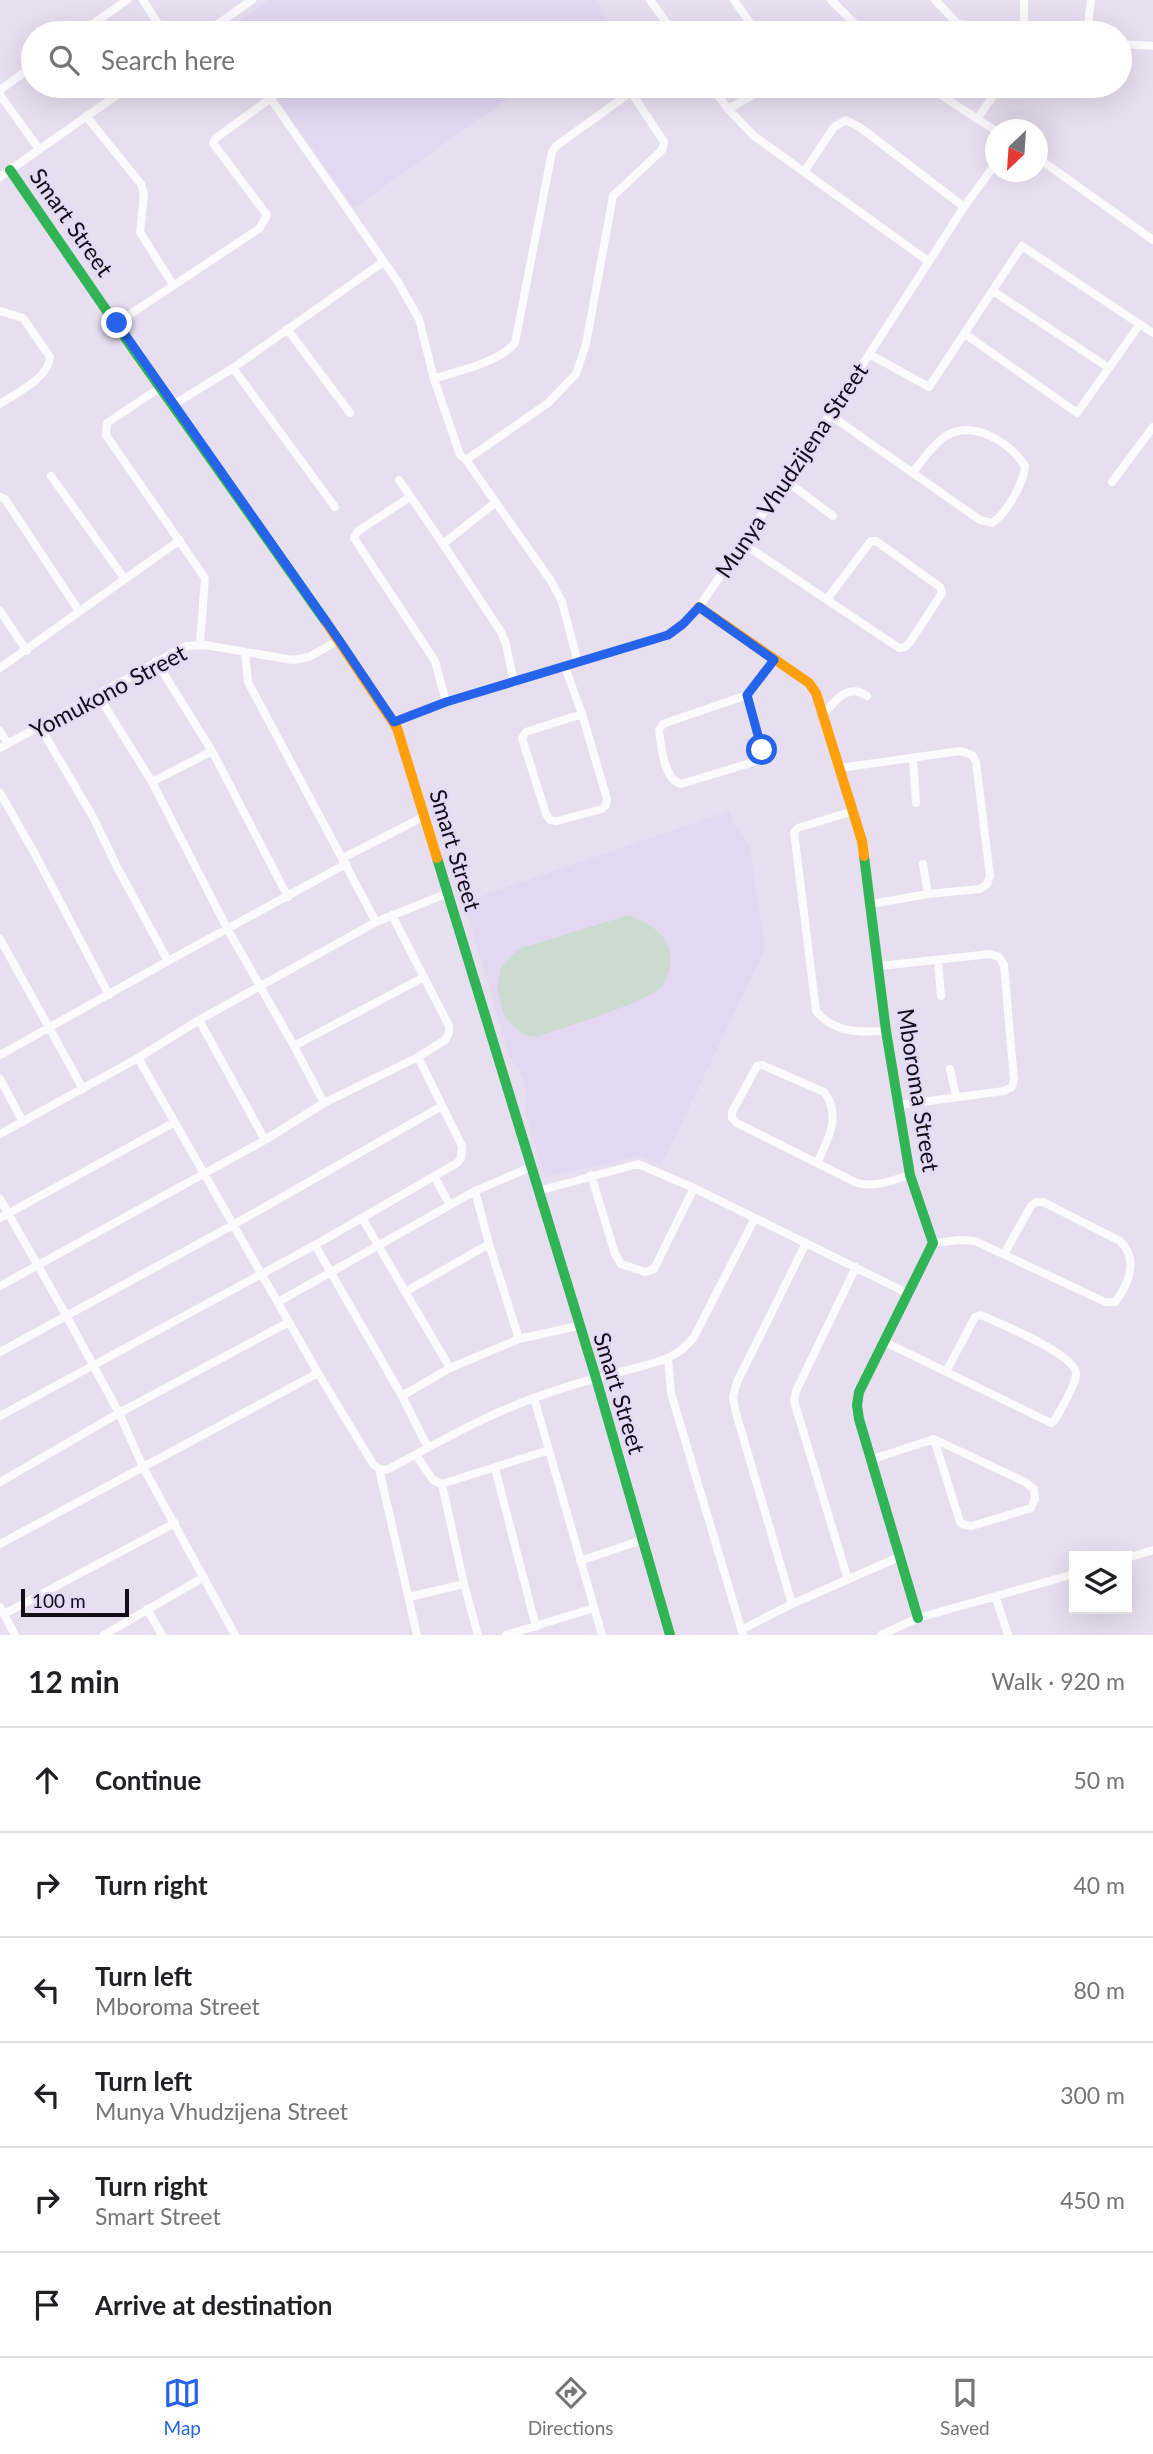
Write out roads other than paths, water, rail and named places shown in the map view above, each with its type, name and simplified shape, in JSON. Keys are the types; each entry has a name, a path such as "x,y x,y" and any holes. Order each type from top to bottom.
{"street":[{"path":"97,21 127,0"},
{"path":"143,0 156,21"},
{"path":"222,21 252,0"},
{"path":"650,0 665,21"},
{"path":"734,0 749,21"},
{"path":"831,0 850,21"},
{"path":"935,0 955,21"},
{"path":"1024,0 1024,21"},
{"path":"1088,21 1091,0"},
{"path":"1132,45 1153,46"},
{"path":"21,75 0,92 39,149"},
{"path":"5,173 112,98"},
{"path":"117,323 260,228 265,221 267,215 213,143 216,138 271,98 398,282 419,318 434,379 456,448 538,561 562,602 578,663"},
{"path":"434,379 485,361 509,350 515,344 552,152 556,146 623,98"},
{"path":"466,460 548,403 576,374 586,344 611,202 615,193 662,150 664,142 635,98"},
{"path":"720,98 754,136 928,261"},
{"path":"728,109 748,98"},
{"path":"945,98 985,124"},
{"path":"977,119 992,98"},
{"path":"86,116 141,184 144,194 140,232 173,285"},
{"path":"804,172 834,127 846,120 862,128 964,206"},
{"path":"1048,165 1153,240"},
{"name":"Smart Street","path":"5,173 117,323 394,722 596,1378 670,1635"},
{"name":"Munya Vhudzijena Street","path":"394,722 446,702 668,635 683,624 699,607 830,415 928,261 985,178"},
{"path":"869,354 929,387 1023,247 1153,332"},
{"path":"173,405 233,368 383,262"},
{"path":"993,291 1109,368"},
{"path":"0,311 23,318 51,357 50,366 43,374 0,404"},
{"path":"965,334 1077,413 1140,324"},
{"path":"287,329 350,413"},
{"path":"233,368 335,507"},
{"path":"161,387 107,423 106,435 205,578 200,644"},
{"path":"830,415 980,520 992,523 999,518 1024,477 1026,466 1018,455 1001,442 980,432 964,431 949,434 936,444 913,472"},
{"path":"1112,482 1153,427"},
{"path":"51,476 124,578"},
{"path":"399,480 501,632 514,683"},
{"path":"785,481 833,516"},
{"path":"0,497 5,499 79,611"},
{"path":"410,497 358,531 354,538 435,660 446,702"},
{"path":"443,544 496,502"},
{"path":"0,668 180,540"},
{"path":"742,543 899,648 905,647 909,642 942,593 940,587 877,541 871,541 827,599"},
{"name":"Mboroma Street","path":"699,607 809,683 816,693 862,841 880,966 886,1031 910,1175 933,1243"},
{"path":"0,611 27,650"},
{"name":"Yomukono Street","path":"4,746 175,650 200,644 299,660 339,640"},
{"path":"245,653 248,682 376,922"},
{"path":"747,695 762,750 757,761 681,784 674,782 670,777 660,737 659,730 663,724 747,695 774,660"},
{"path":"156,661 212,751 288,897"},
{"path":"565,667 582,714 607,799 606,805 601,809 557,821 550,820 522,738 526,732 582,714"},
{"path":"823,715 836,699 848,691 859,691 867,696"},
{"path":"98,695 152,782 228,930 324,1103"},
{"path":"40,727 93,817 168,961"},
{"path":"0,731 4,746"},
{"path":"152,782 212,751"},
{"path":"841,768 960,751 971,755 976,762 990,876 987,884 980,889 928,894 871,904"},
{"path":"912,759 916,803"},
{"path":"0,793 109,995"},
{"path":"853,811 798,828 794,832 816,1011 821,1017 845,1031 886,1031"},
{"path":"0,1055 288,897 344,861 423,817"},
{"path":"923,864 928,894"},
{"path":"0,1134 376,922 448,893"},
{"path":"0,1286 265,1140 324,1103 418,1057 445,1040 449,1026 392,915"},
{"path":"0,939 83,1089"},
{"path":"880,966 990,954 999,957 1004,965 1014,1080 1012,1087 1004,1091 898,1105"},
{"path":"938,961 942,996"},
{"path":"294,1046 424,977"},
{"path":"199,1020 265,1140"},
{"path":"0,1416 315,1245 457,1163 462,1153 459,1140 418,1057"},
{"path":"138,1058 318,1373 373,1464 379,1469 387,1470 482,1420 534,1398 668,1359 685,1350 755,1218"},
{"path":"818,1161 833,1129 830,1100 824,1092 762,1065 757,1066 732,1112 732,1118 857,1183 868,1185 910,1175"},
{"path":"950,1069 956,1096"},
{"path":"0,1079 23,1122"},
{"path":"0,1352 233,1225 442,1106"},
{"path":"4,1216 173,1123"},
{"path":"538,1191 638,1164 694,1188 907,1293"},
{"path":"278,1302 475,1191 531,1167"},
{"path":"591,1175 615,1254 621,1264 645,1272 654,1269 694,1188"},
{"path":"434,1176 450,1205"},
{"path":"475,1191 519,1339"},
{"path":"0,1199 4,1216 66,1315 119,1413 143,1468 235,1635"},
{"path":"918,1619 870,1460 857,1405 859,1392 933,1243 968,1239 1105,1302 1115,1302 1131,1273 1132,1263 1126,1247 1120,1241 1043,1202 1036,1202 1031,1206 1004,1254"},
{"path":"362,1217 450,1368"},
{"path":"792,1604 733,1397 737,1382 806,1243"},
{"path":"405,1292 489,1244"},
{"path":"315,1245 402,1396 428,1448"},
{"path":"848,1580 794,1401 796,1391 856,1267"},
{"path":"883,1341 1051,1423 1055,1420 1076,1375 1075,1366 1061,1353 981,1315 975,1317 947,1370"},
{"path":"0,1482 119,1413 289,1322"},
{"path":"402,1396 450,1368 519,1339 578,1326"},
{"path":"668,1359 671,1392 742,1632 792,1604 898,1557"},
{"path":"0,1544 318,1373"},
{"path":"534,1398 602,1635"},
{"path":"870,1460 934,1439 1026,1482 1034,1489 1035,1499 1031,1507 972,1526 965,1525 961,1522 934,1439"},
{"path":"416,1455 433,1480 442,1484 549,1450"},
{"path":"495,1468 536,1627"},
{"path":"379,1469 417,1635"},
{"path":"442,1484 478,1635"},
{"path":"15,1635 2,1610 175,1523"},
{"path":"580,1561 642,1540"},
{"path":"1132,1556 1153,1550"},
{"path":"881,1635 918,1619 1069,1576"},
{"path":"104,1635 204,1577"},
{"path":"409,1597 464,1584"},
{"path":"996,1598 1008,1635"},
{"path":"506,1635 594,1608"},
{"path":"147,1609 162,1635"}]}
